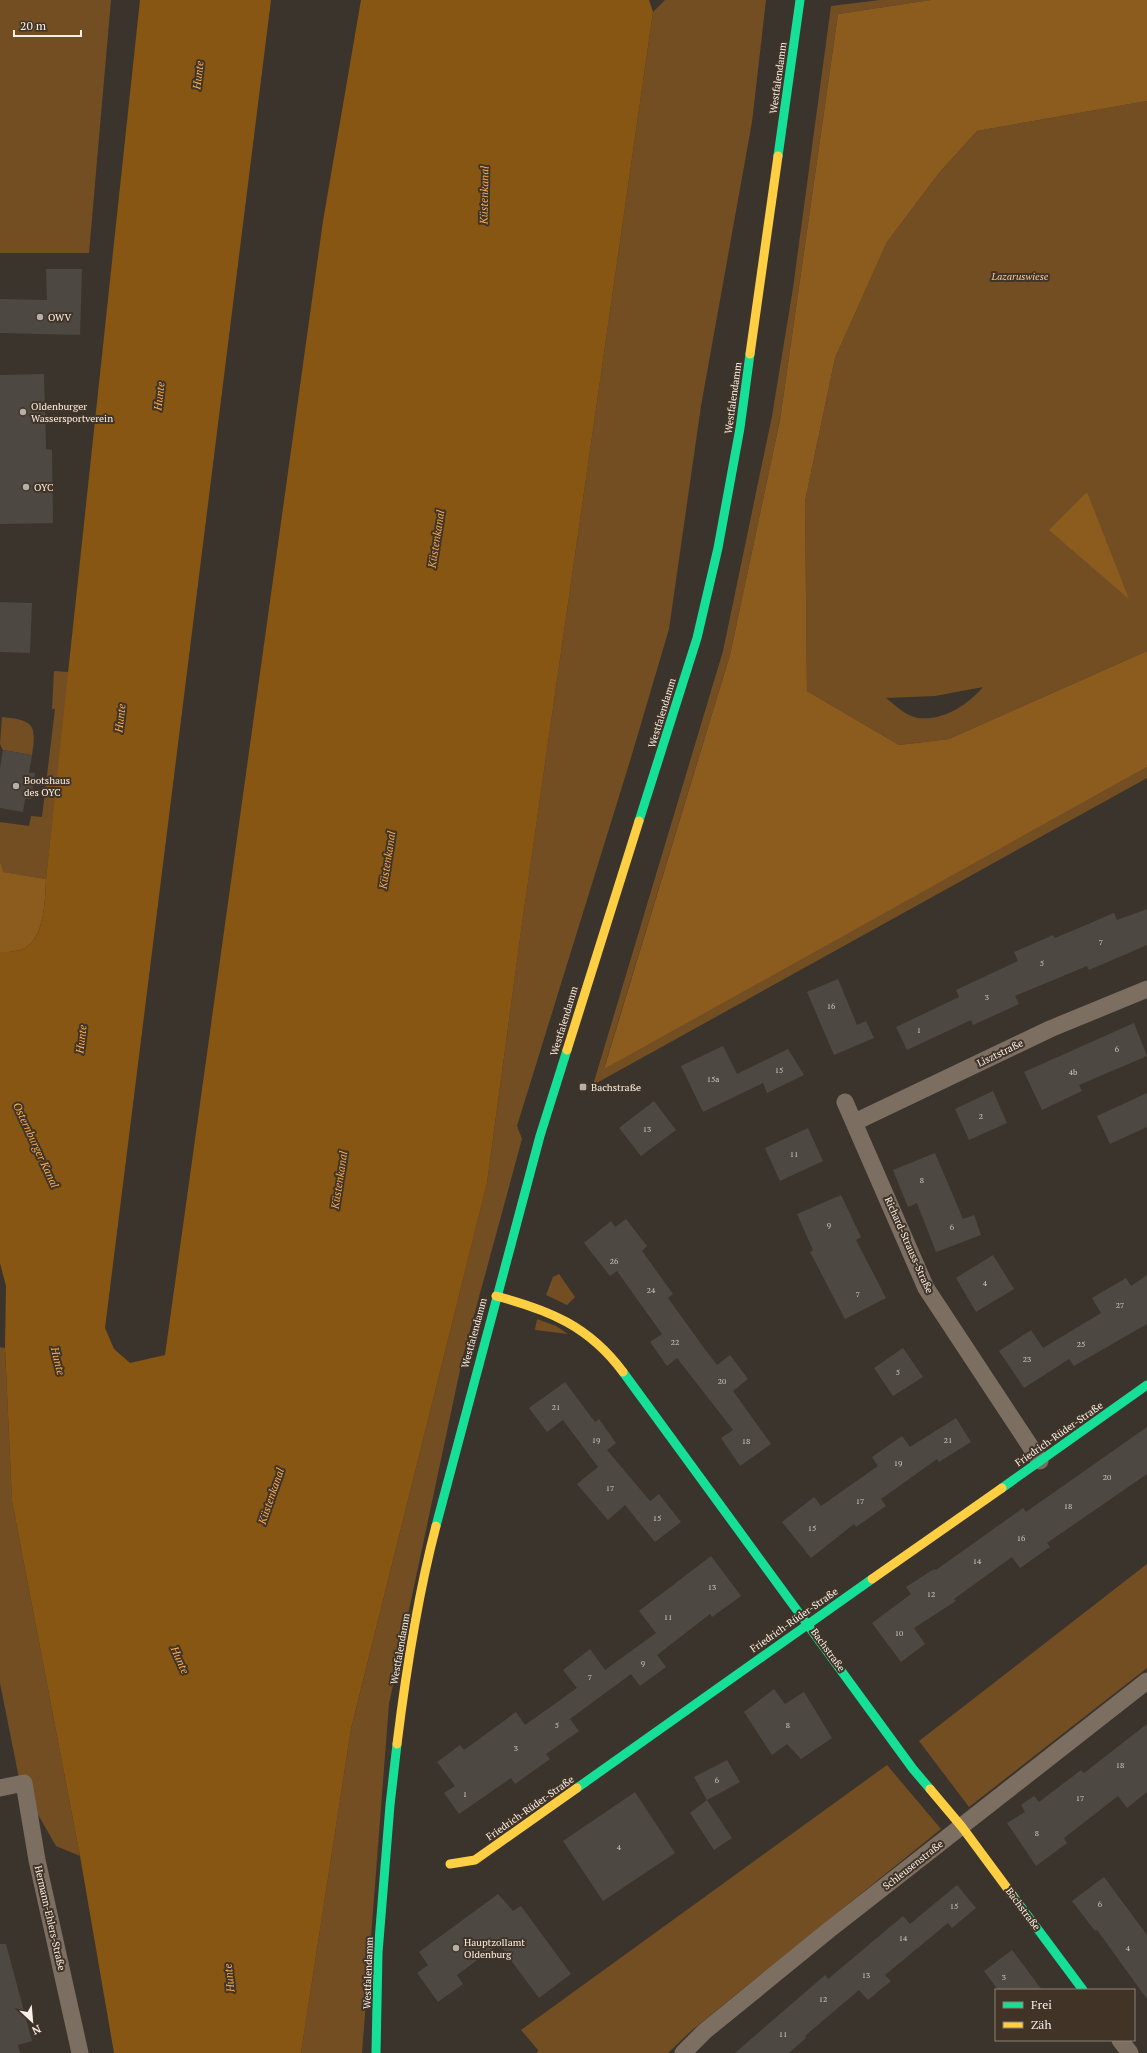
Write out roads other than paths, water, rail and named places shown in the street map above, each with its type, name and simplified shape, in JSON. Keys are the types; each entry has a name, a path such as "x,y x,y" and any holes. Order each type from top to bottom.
{"street":[{"name":"Westfalendamm","path":"376,2053 378,1953 387,1844 404,1685 425,1568 496,1296 570,1037 697,638 718,548 740,428 800,0"},
{"name":"Lisztstraße","path":"854,1122 1050,1029 1147,989"},
{"name":"Richard-Strauss-Straße","path":"846,1102 926,1288 1040,1461"},
{"name":"Bachstraße","path":"496,1296 551,1312 572,1323 592,1339 620,1368 808,1623 913,1769 962,1826 1082,1989"},
{"name":"Friedrich-Rüder-Straße","path":"450,1864 475,1860 808,1623 1147,1385"},
{"name":"Schleusenstraße","path":"682,2053 705,2031 823,1935 1147,1681"},
{"name":"Hermann-Ehlers-Straße","path":"0,1788 24,1783 37,1860 80,2053"},
{"path":"1121,2041 1130,2053"}],"water":[{"path":"140,0 271,0 105,1328 114,1349 130,1363 165,1355 323,221 361,0 649,0 653,12 521,931 487,1183 351,1729 301,2053 114,2053 80,1856 12,1501 5,1348 6,1286 0,1263 0,952 10,952 26,948 33,941 38,932 42,922 44,910 46,879"}],"place":[{"name":"OWV","path":"40,317"},
{"name":"Oldenburger Wassersportverein","path":"23,412"},
{"name":"OYC","path":"26,487"},
{"name":"Bootshaus des OYC","path":"16,786"},
{"name":"Bachstraße","path":"583,1087"},
{"name":"Hauptzollamt Oldenburg","path":"456,1948"}],"water label":[{"name":"Hunte","path":"198,75"},
{"name":"Küstenkanal","path":"484,195"},
{"name":"Hunte","path":"159,396"},
{"name":"Küstenkanal","path":"436,539"},
{"name":"Hunte","path":"120,718"},
{"name":"Küstenkanal","path":"387,860"},
{"name":"Hunte","path":"81,1039"},
{"name":"Osternburger Kanal","path":"36,1145"},
{"name":"Küstenkanal","path":"339,1180"},
{"name":"Hunte","path":"58,1361"},
{"name":"Küstenkanal","path":"271,1496"},
{"name":"Hunte","path":"180,1660"},
{"name":"Hunte","path":"229,1978"}],"park label":[{"name":"Lazaruswiese","path":"1020,276"}]}
